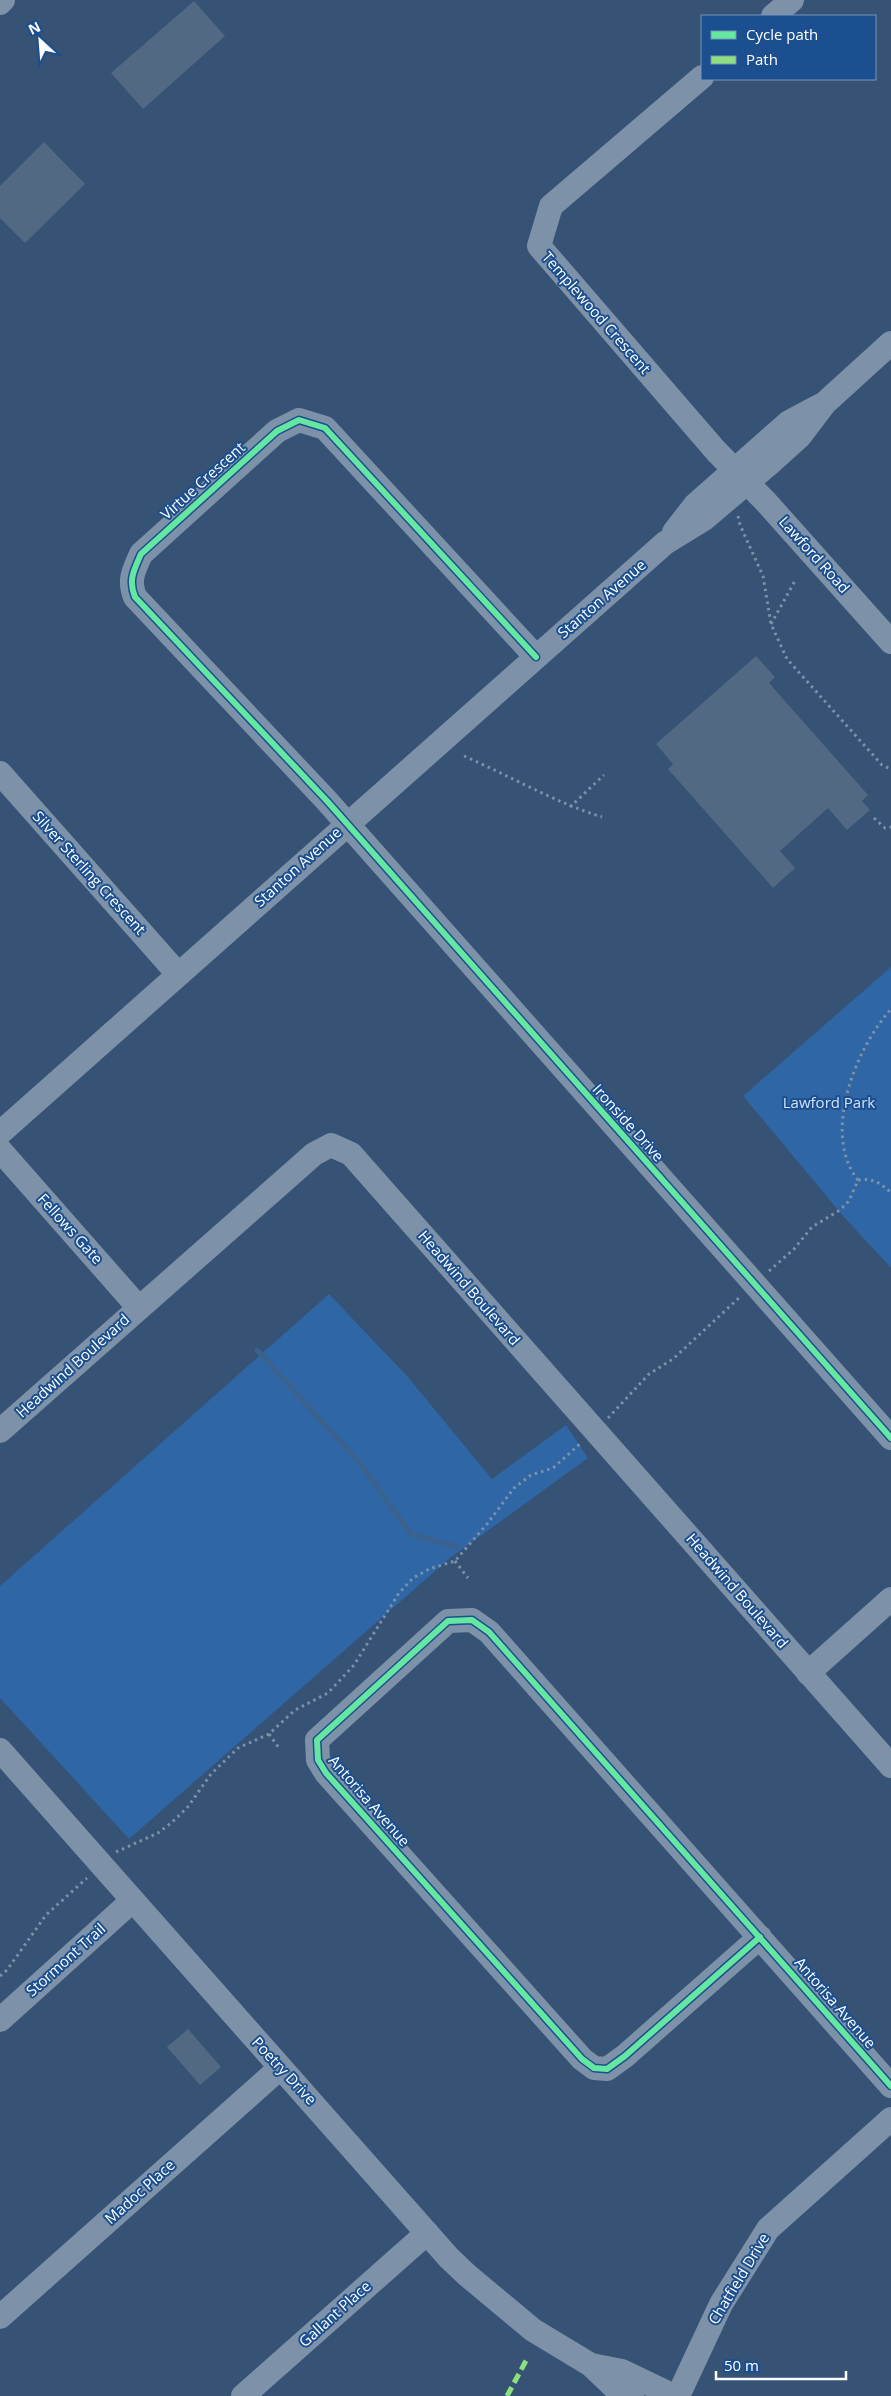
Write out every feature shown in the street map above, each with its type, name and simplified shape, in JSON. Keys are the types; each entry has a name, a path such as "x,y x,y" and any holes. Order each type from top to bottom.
{"street":[{"path":"0,3 3,0"},
{"path":"774,15 792,0"},
{"name":"Templewood Crescent","path":"701,78 551,206 539,246 741,476"},
{"name":"Stanton Avenue","path":"0,1133 665,543 704,519 789,422 825,403 891,343"},
{"name":"Virtue Crescent","path":"347,824 135,598 131,587 132,575 141,554 277,431 299,420 325,428 536,657"},
{"name":"Lawford Road","path":"741,476 891,642"},
{"name":"Silver Sterling Crescent","path":"0,773 178,974"},
{"name":"Ironside Drive","path":"347,824 891,1438"},
{"name":"Headwind Boulevard","path":"0,1431 314,1154 332,1145 351,1154 891,1766"},
{"name":"Fellows Gate","path":"0,1150 139,1308"},
{"path":"808,1673 891,1599"},
{"name":"Antorisa Avenue","path":"760,1937 625,2056 607,2069 594,2068 582,2059 326,1773 318,1760 316,1740 448,1621 472,1620 488,1632 760,1937 891,2086"},
{"name":"Poetry Drive","path":"0,1750 280,2068 466,2275 533,2330 591,2365 613,2386 632,2396"},
{"name":"Stormont Trail","path":"0,2020 132,1901"},
{"name":"Madoc Place","path":"0,2317 280,2068"},
{"name":"Chatfield Drive","path":"678,2396 721,2304 768,2229 891,2119"},
{"name":"Gallant Place","path":"243,2396 427,2233"},
{"name":"Poetry Drive","path":"591,2365 622,2371 674,2396"}],"path":[{"path":"737,513 740,525 763,576 771,624 787,659 882,765 891,769"},
{"path":"771,624 796,579"},
{"path":"464,756 500,771 570,807 602,817"},
{"path":"570,807 604,775"},
{"path":"874,818 885,828 891,827"},
{"path":"858,1180 849,1168 844,1149 844,1108 854,1072 876,1029 891,1009"},
{"path":"858,1180 868,1178 879,1182 891,1193"},
{"path":"771,1269 794,1249 812,1227 840,1210 849,1201 858,1180"},
{"path":"610,1416 649,1374 673,1359 741,1296"},
{"path":"120,1849 158,1833 171,1823 187,1808 211,1774 238,1748 269,1734 295,1710 328,1693 354,1665 399,1593 412,1578 429,1569 455,1561 487,1524 514,1488 531,1475 553,1468 579,1444"},
{"path":"455,1561 468,1578"},
{"path":"269,1734 279,1748"},
{"path":"0,1976 7,1970 46,1915 82,1882"}],"green space":[{"name":"Lawford Park","path":"891,967 891,1268 843,1216 743,1096"},
{"path":"329,1294 407,1376 492,1479 566,1425 588,1458 450,1558 129,1839 0,1698 0,1586"}],"building":[{"path":"194,1 225,36 143,109 111,73"},
{"path":"44,142 85,184 25,243 0,218 0,186"},
{"path":"756,656 775,677 769,683 868,795 862,801 870,810 847,830 828,808 780,851 795,868 773,888 668,769 673,764 656,744"},
{"path":"188,2029 221,2067 200,2085 167,2047"}],"waterway":[{"path":"257,1350 359,1462 411,1534 458,1547"}],"marked path":[{"path":"507,2396 528,2357"}],"cycle path":[{"path":"536,657 325,428 299,420 277,431 141,554 132,580 135,597 327,801 891,1438"},
{"path":"760,1937 625,2056 607,2069 594,2068 582,2059 326,1773 318,1760 317,1740 448,1621 472,1620 489,1632 891,2086"}]}
